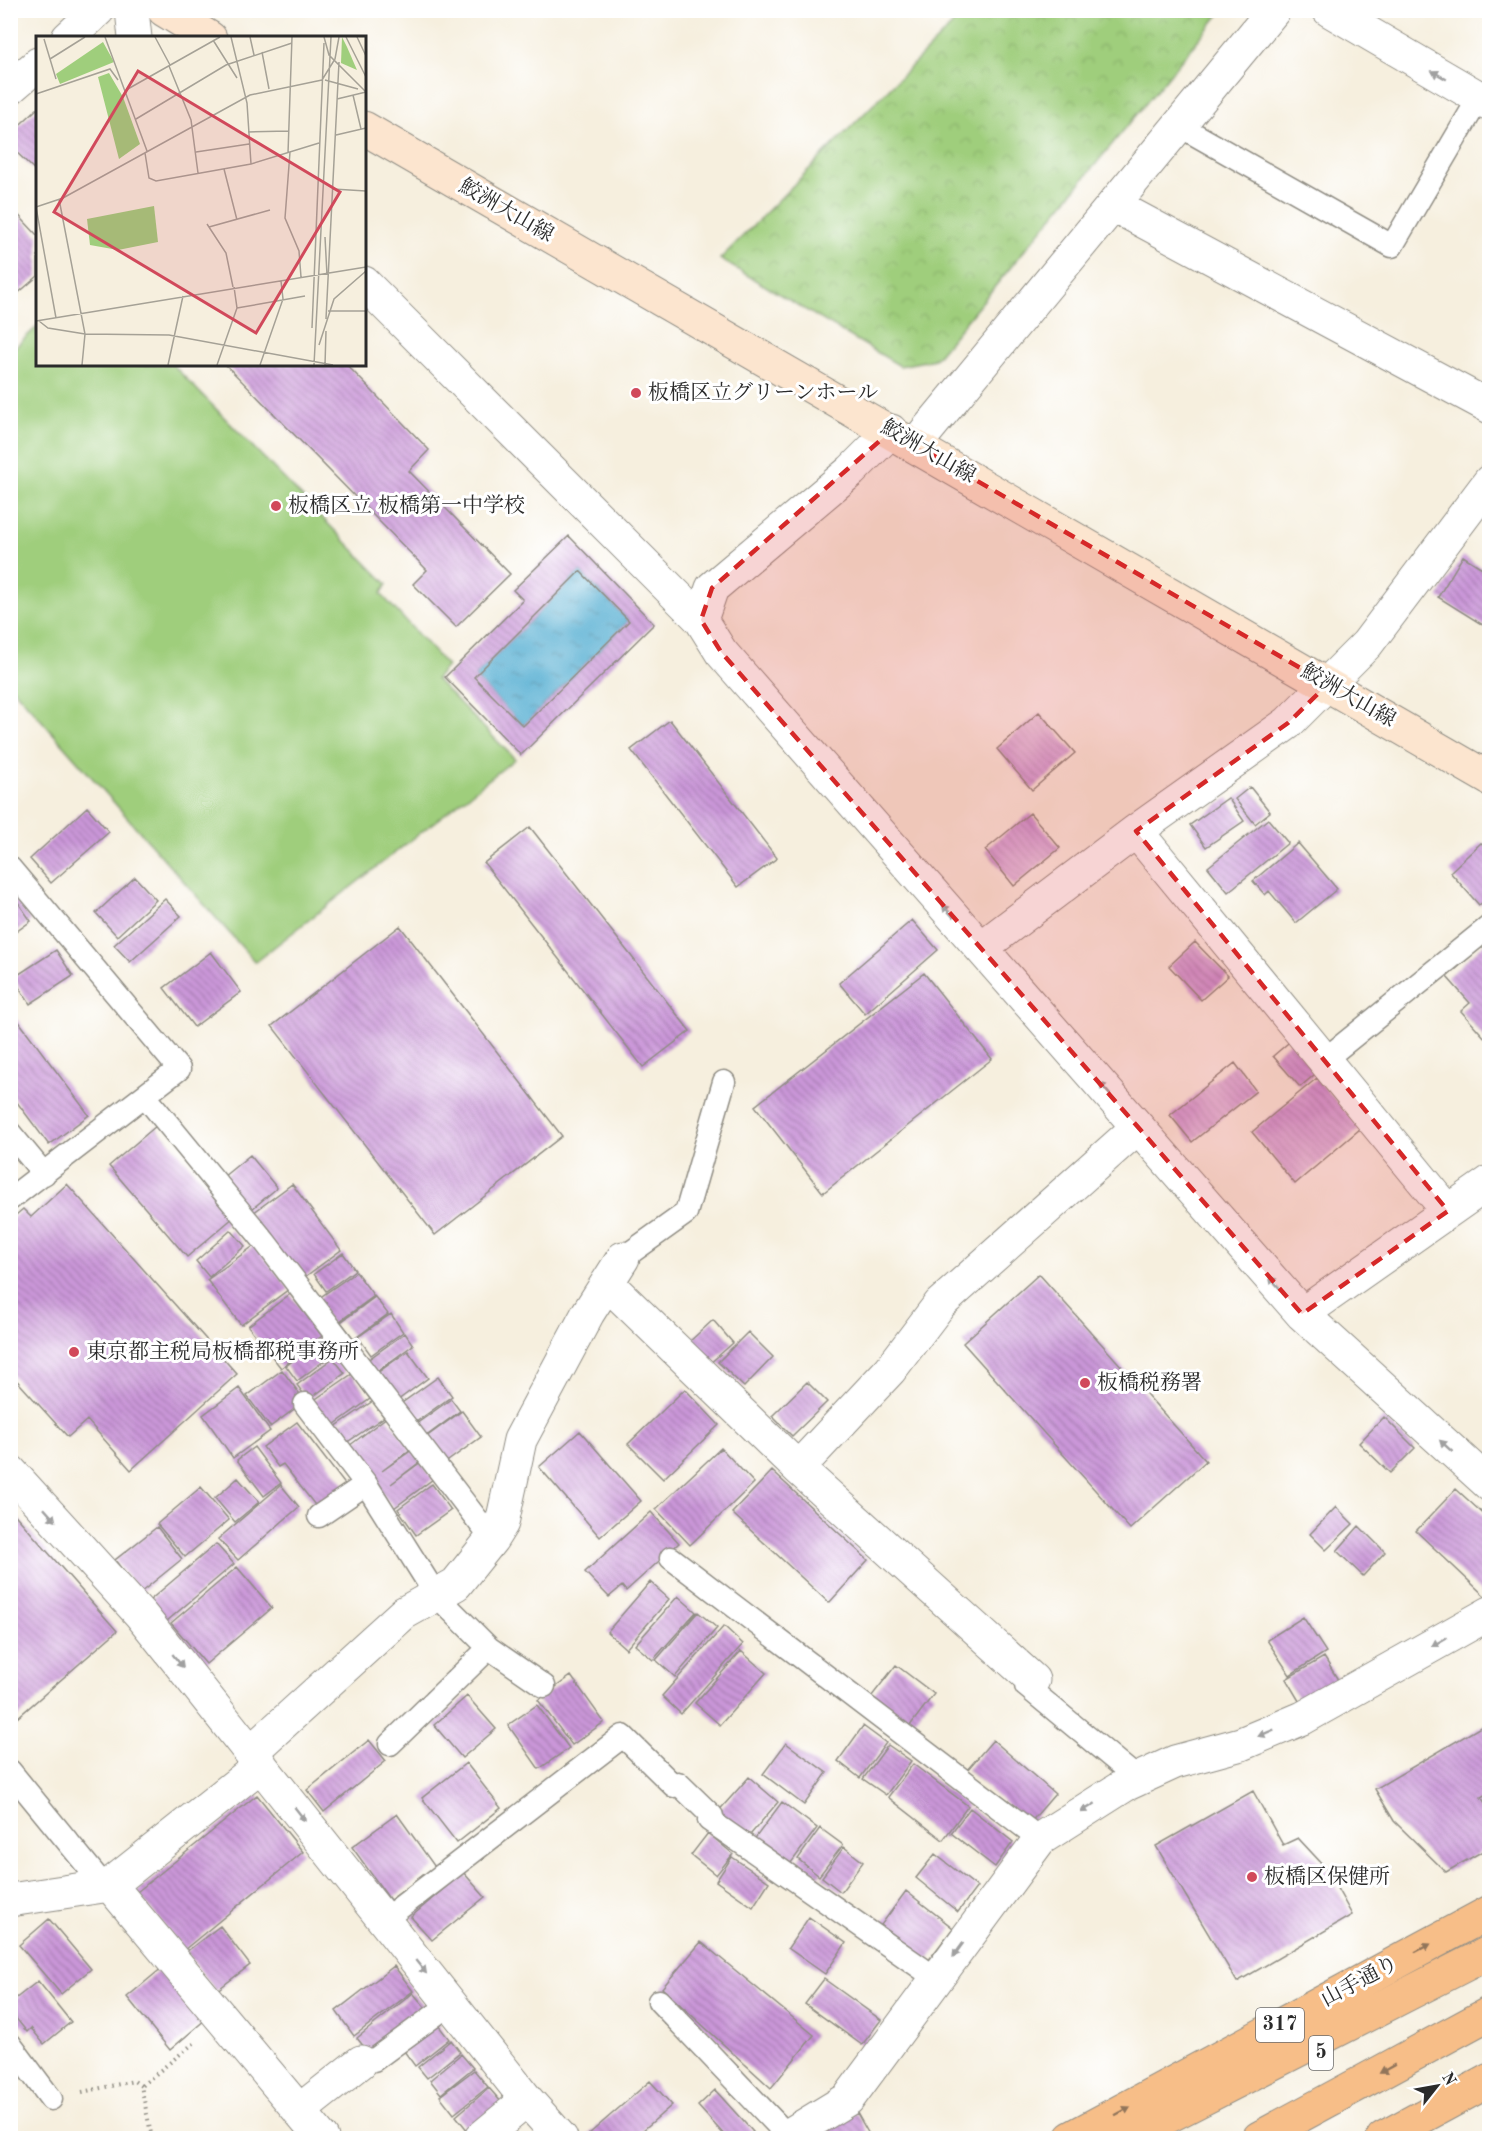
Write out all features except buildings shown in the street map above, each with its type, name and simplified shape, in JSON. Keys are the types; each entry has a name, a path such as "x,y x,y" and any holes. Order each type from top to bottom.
{"main road":[{"path":"164,10 207,36"},
{"name":"鮫洲大山線","path":"366,129 1490,779"},
{"name":"山手通り","path":"1071,2139 1490,1912"},
{"name":"5","path":"1126,2139 1490,1953"},
{"name":"5","path":"1152,2139 1490,1967"},
{"path":"1259,2139 1482,2017"},
{"path":"1383,2139 1490,2080"}],"street":[{"path":"70,36 98,10"},
{"path":"132,10 135,36"},
{"path":"701,620 712,588 850,471 903,438 1115,206 1274,10"},
{"path":"1329,10 1484,101"},
{"path":"10,88 36,66"},
{"path":"1115,206 1490,407"},
{"path":"366,285 701,620 721,652 1302,1314 1490,1485"},
{"path":"981,948 1136,831 1288,723 1367,644 1490,481"},
{"path":"1136,831 1448,1211"},
{"path":"798,1468 890,1370 940,1304 1138,1127"},
{"path":"1302,1314 1490,1182"},
{"path":"10,1900 107,1885 256,1759 404,1613 456,1584 502,1523 520,1440 615,1271 798,1468 1033,1680"},
{"path":"10,1472 141,1615 450,2004 561,2139"},
{"path":"786,2137 848,2099 1040,1839 1138,1779 1175,1761 1241,1744 1303,1718 1490,1613"},
{"path":"107,1885 322,2139"},
{"path":"299,2111 361,2062"},
{"path":"481,2139 527,2100"}],"lane":[{"path":"1180,126 1392,246 1484,101"},
{"path":"10,868 179,1069 10,1199"},
{"path":"1324,1060 1490,926"},
{"path":"615,1271 686,1213 724,1082"},
{"path":"145,1095 265,1242 492,1539"},
{"path":"10,1133 44,1174"},
{"path":"305,1404 366,1484 436,1595 489,1648 544,1686"},
{"path":"319,1516 366,1484"},
{"path":"671,1558 1040,1839"},
{"path":"390,1744 489,1648"},
{"path":"1033,1680 1026,1686 1138,1779"},
{"path":"384,1920 623,1736 674,1786 678,1783 703,1807 711,1816 709,1820 937,1979"},
{"path":"10,1771 107,1885"},
{"path":"659,2001 786,2137"},
{"path":"361,2062 374,2060 450,2004"},
{"path":"10,2044 51,2098"}],"path":[{"path":"141,2086 222,2019"},
{"path":"51,2098 134,2080 141,2086 152,2139"}],"highlighted area":[{"path":"891,431 1328,684 1288,723 1136,831 1448,1211 1302,1314 721,652 701,620 712,588"}],"green space":[{"path":"967,10 1222,11 935,359 900,366 720,259"},
{"name":"板橋区立 板橋第一中学校","path":"36,328 36,366 174,366 387,584 381,594 447,666 436,679 515,759 255,962 11,686 11,351"}],"water":[{"path":"580,571 629,621 523,726 474,677"}],"place":[{"name":"板橋区立グリーンホール","path":"636,393"},
{"name":"板橋区立 板橋第一中学校","path":"276,506"},
{"name":"東京都主税局板橋都税事務所","path":"74,1352"},
{"name":"板橋税務署","path":"1085,1383"},
{"name":"板橋区保健所","path":"1252,1877"}]}
